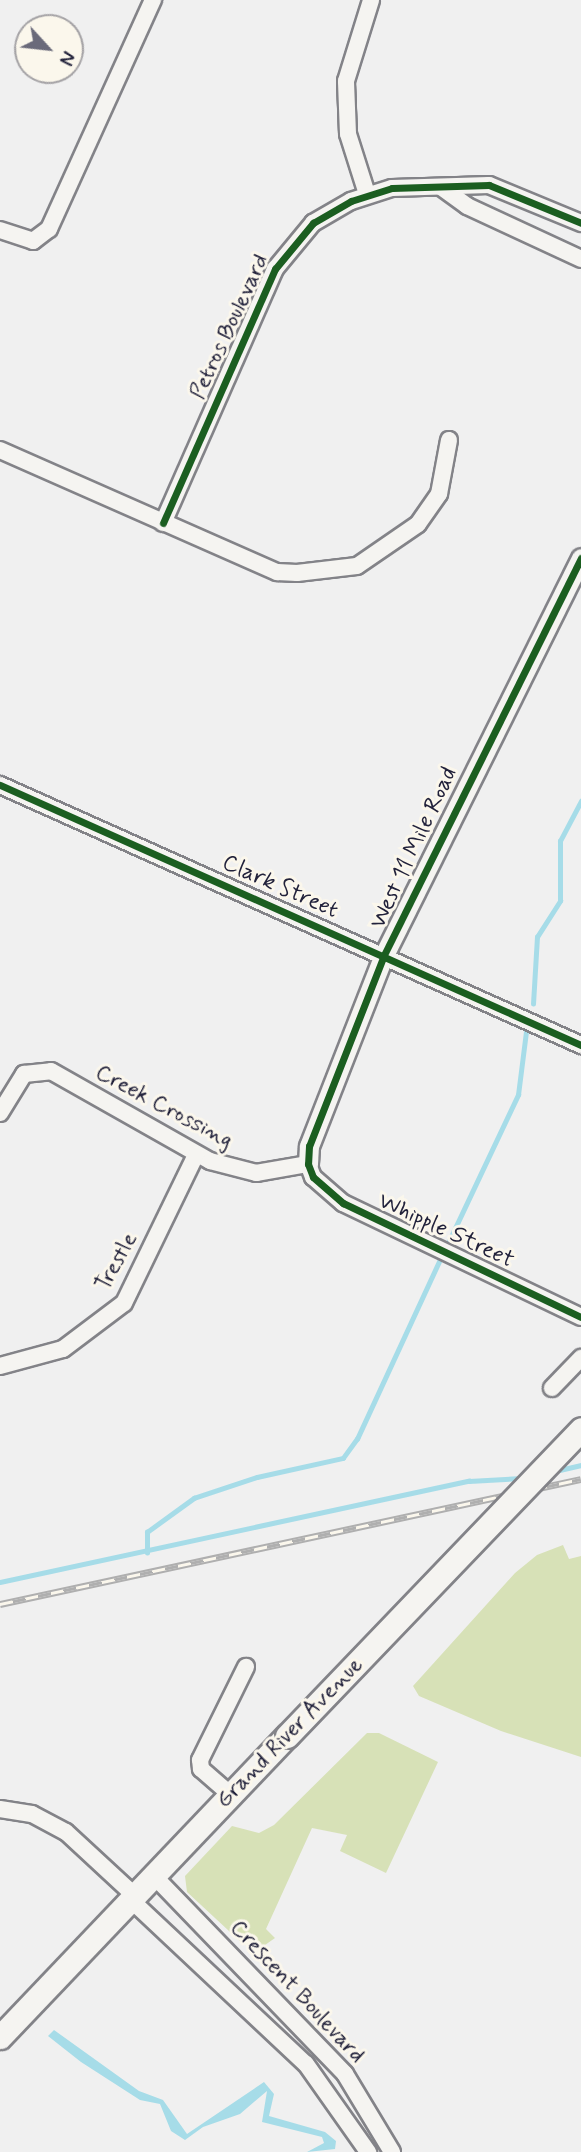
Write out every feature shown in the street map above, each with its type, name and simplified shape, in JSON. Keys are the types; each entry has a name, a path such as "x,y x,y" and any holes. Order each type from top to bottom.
{"main road":[{"name":"Grand River Avenue","path":"0,2037 581,1429"}],"street":[{"path":"367,194 348,134 346,81 371,0"},
{"path":"0,230 26,240 40,238 56,215 147,2"},
{"name":"Petros Boulevard","path":"163,523 275,269 313,223 367,194 489,185 581,223"},
{"path":"441,187 467,206 577,257 581,240"},
{"path":"0,450 277,572 357,566 418,524 439,495 449,440"},
{"name":"West 11 Mile Road","path":"308,1164 309,1146 384,955 581,558"},
{"name":"Clark Street","path":"0,785 581,1045"},
{"name":"Creek Crossing","path":"0,1113 24,1074 41,1070 131,1112 196,1155 256,1173 308,1164"},
{"name":"Trestle","path":"0,1366 63,1349 124,1303 196,1155"},
{"name":"Whipple Street","path":"308,1164 318,1183 343,1203 581,1317"},
{"path":"552,1388 581,1358"},
{"path":"231,1795 201,1769 200,1760 246,1667"},
{"name":"Crescent Boulevard","path":"0,1809 32,1814 66,1832 306,2064 368,2152"},
{"name":"Crescent Boulevard","path":"154,1876 345,2074 392,2152"}],"green space":[{"path":"563,1545 569,1559 581,1556 581,1757 501,1731 419,1696 413,1686 515,1573 537,1555"},
{"path":"367,1733 379,1733 438,1762 386,1873 340,1851 347,1835 312,1828 266,1929 275,1938 265,1945 243,1944 187,1892 185,1876 232,1826 259,1833 274,1825"}],"water":[{"path":"54,2030 139,2091 163,2100 187,2134 264,2082 274,2094 269,2116 325,2132 336,2141 335,2149 307,2152 324,2143 322,2137 262,2122 267,2091 240,2114 203,2127 185,2140 171,2131 160,2104 140,2100 81,2062 48,2036"}],"waterway":[{"path":"533,1004 537,937 560,901 560,841 581,801"},
{"path":"448,1243 518,1095 526,1032"},
{"path":"147,1553 147,1532 194,1498 257,1477 343,1458 357,1439 441,1257"},
{"path":"551,1472 581,1465"},
{"path":"0,1582 469,1481 522,1478"}],"railway":[{"path":"0,1604 581,1479"}],"cycle path":[{"path":"163,523 275,269 313,223 351,201 392,188 489,185 581,223"},
{"path":"581,558 384,955 309,1146 308,1164 313,1177 343,1203 581,1317"},
{"path":"0,785 581,1045"}]}
